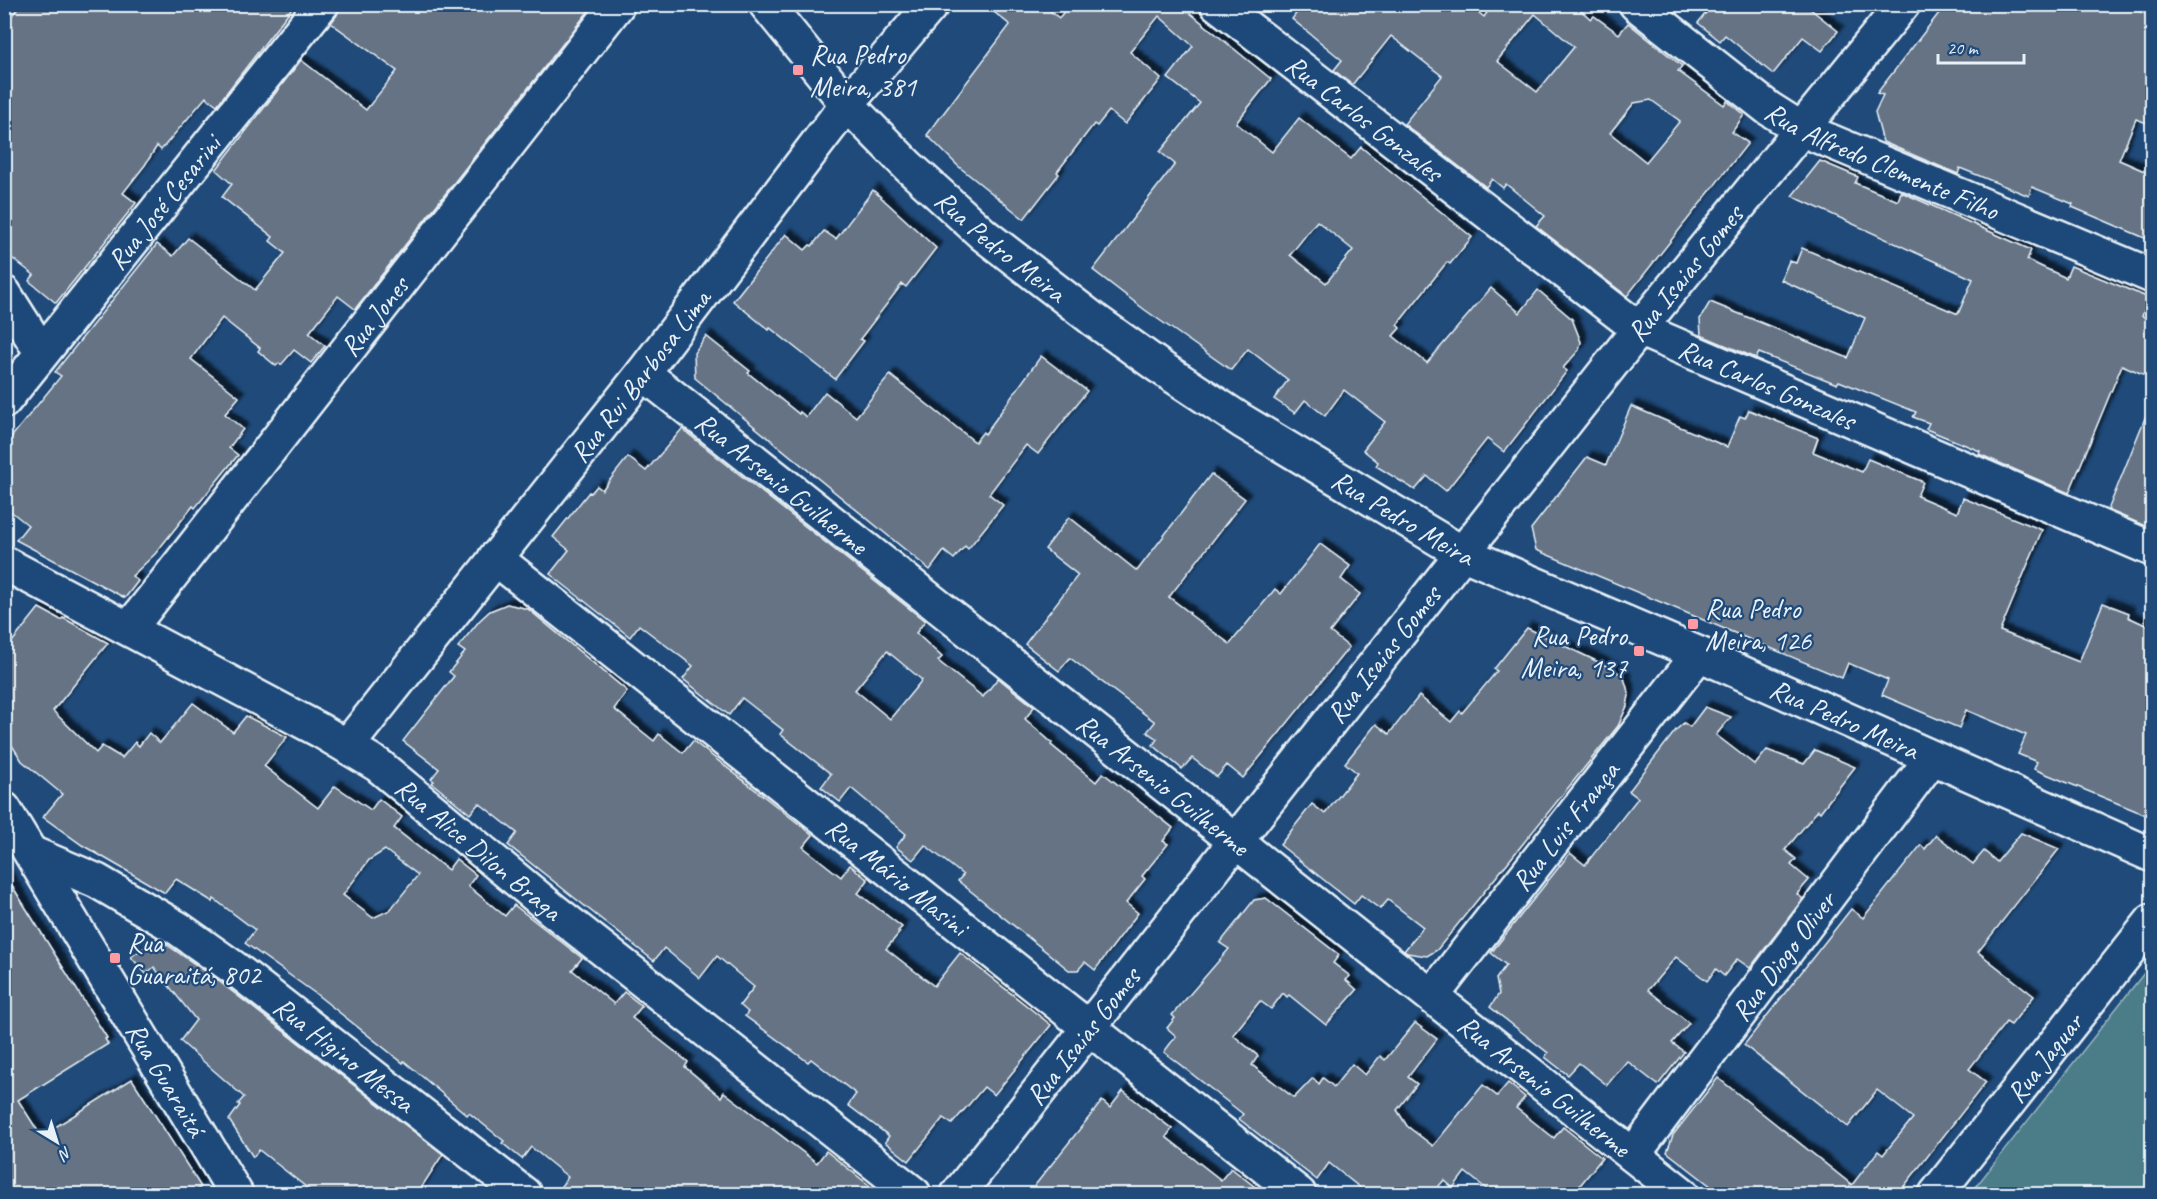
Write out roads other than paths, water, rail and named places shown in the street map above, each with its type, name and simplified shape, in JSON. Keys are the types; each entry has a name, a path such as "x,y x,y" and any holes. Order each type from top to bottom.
{"street":[{"name":"Rua José Cesarini","path":"4,401 322,4"},
{"name":"Rua Jones","path":"130,628 618,4"},
{"name":"Rua Pedro Meira","path":"766,4 847,104 908,166 984,235 1093,319 1242,421 1462,553 1699,654 2152,855"},
{"name":"Rua Rui Barbosa Lima","path":"347,747 643,373 847,104 932,4"},
{"name":"Rua Carlos Gonzales","path":"1217,4 1639,329 2152,549"},
{"name":"Rua Alfredo Clemente Filho","path":"1636,4 1768,108 1801,129 2152,276"},
{"name":"Rua Isaias Gomes","path":"958,1194 1639,329 1903,4"},
{"path":"4,293 42,352"},
{"name":"Rua Arsenio Guilherme","path":"643,373 1682,1194"},
{"name":"Rua Mário Masini","path":"495,558 1299,1194"},
{"name":"Rua Alice Dilon Braga","path":"4,563 130,628 378,765 553,910 914,1194"},
{"name":"Rua Luis França","path":"1432,996 1699,654"},
{"name":"Rua Diogo Oliver","path":"1633,1155 1932,758"},
{"name":"Rua Guaraitá","path":"4,809 236,1194"},
{"name":"Rua Higino Messa","path":"31,853 97,881 179,929 234,968 524,1194"},
{"name":"Rua Jaguar","path":"1936,1194 2152,921"}],"place":[{"name":"Rua Pedro Meira, 381","path":"798,70"},
{"name":"Rua Pedro Meira, 126","path":"1693,624"},
{"name":"Rua Pedro Meira, 137","path":"1639,651"},
{"name":"Rua Guaraitá, 802","path":"115,958"}]}
